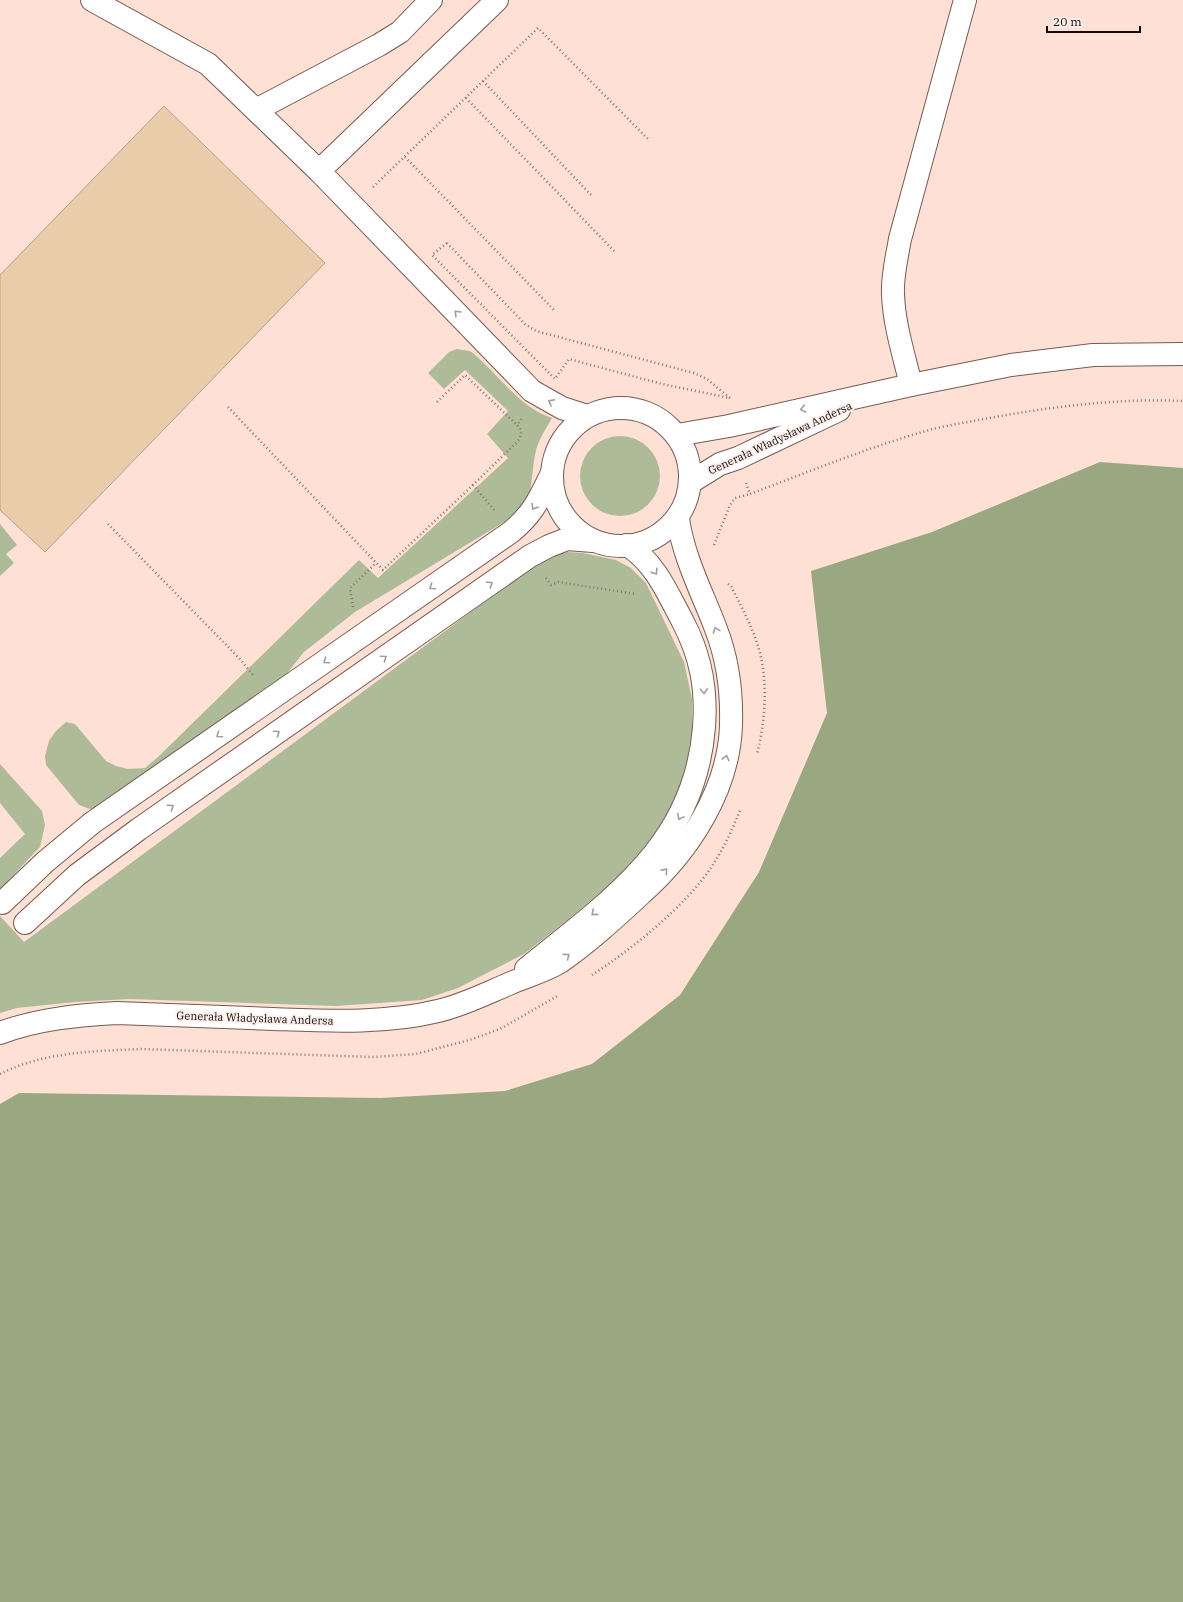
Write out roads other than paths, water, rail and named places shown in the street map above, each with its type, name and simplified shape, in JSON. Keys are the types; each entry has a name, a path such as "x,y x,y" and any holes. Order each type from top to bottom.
{"street":[{"path":"92,0 208,64 319,171 532,391 562,408 587,416"},
{"path":"256,110 379,45 400,32 431,0"},
{"path":"319,171 497,0"},
{"path":"912,385 895,316 893,295 895,267 900,239 966,0"},
{"name":"Generała Władysława Andersa","path":"677,435 729,426 869,396 912,385 1011,365 1093,355 1183,354"},
{"name":"Generała Władysława Andersa","path":"690,482 720,464 738,458 869,396"},
{"path":"25,923 77,875 530,556 567,539 593,541 613,546 647,542 678,519 687,498 690,482 687,457 677,435 661,420 642,411 622,407 601,410 587,416 567,434 556,452 552,472 554,494 562,513 575,529 593,541"},
{"path":"2,903 45,862 92,823 511,532 527,519 552,472"},
{"name":"Generała Władysława Andersa","path":"0,1033 16,1027 45,1021 84,1015 118,1013 372,1021 440,1011 488,994 558,963 590,938 660,878 694,834 715,794 728,748 731,728 729,678 716,629 686,556 678,519"},
{"name":"Generała Władysława Andersa","path":"507,985 589,918 638,873 671,832 682,813 700,761 704,700 702,673 698,658 686,628 655,573 637,551 627,545"},
{"path":"92,823 121,829 139,830"}]}
